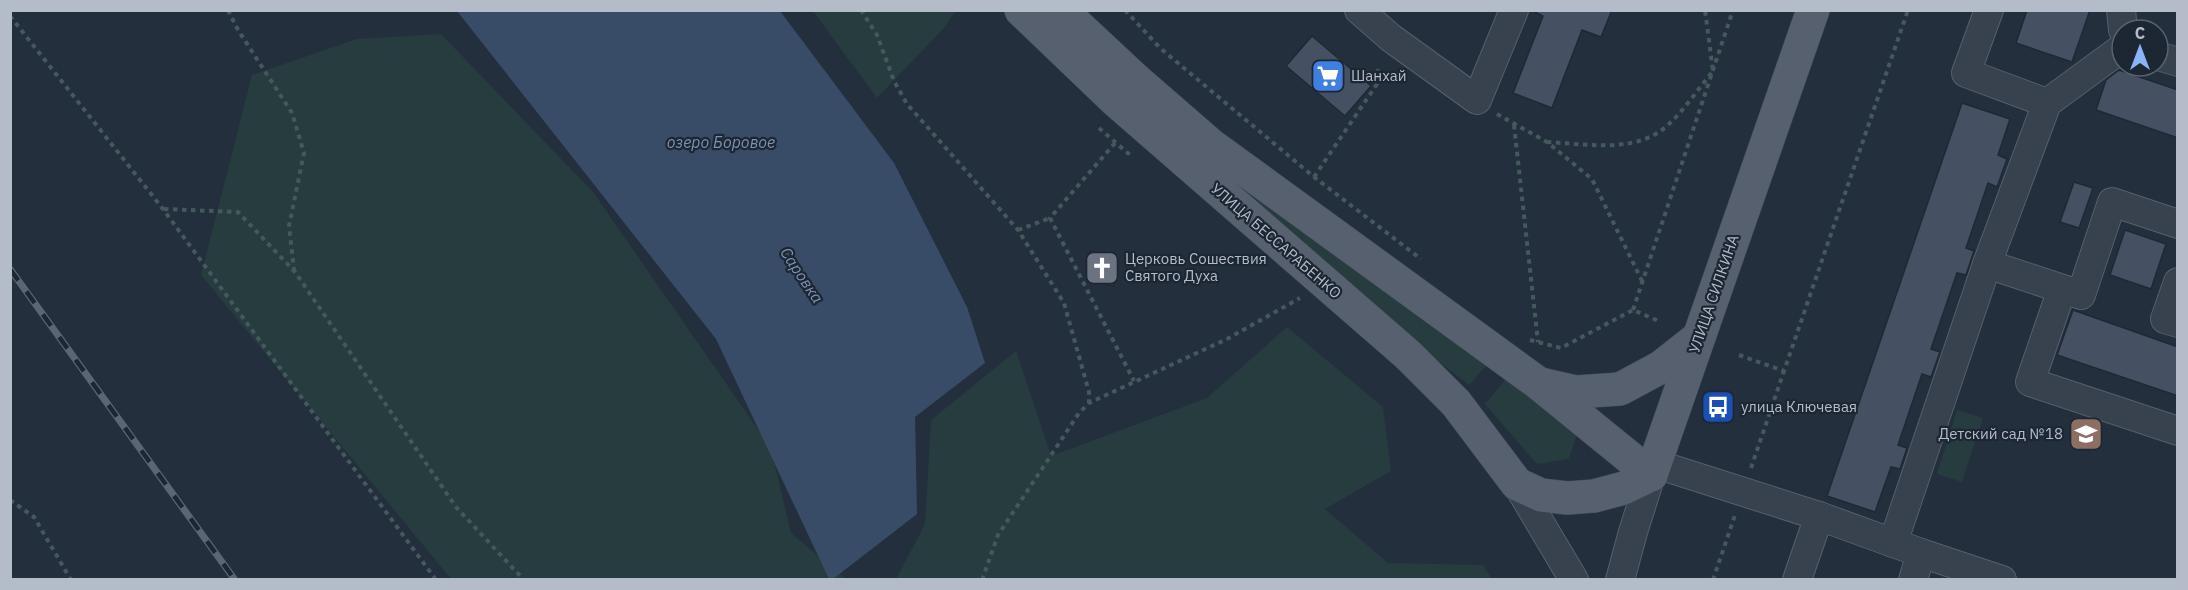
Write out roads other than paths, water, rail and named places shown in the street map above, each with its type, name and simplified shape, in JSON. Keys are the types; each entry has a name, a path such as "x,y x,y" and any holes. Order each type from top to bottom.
{"main road":[{"name":"УЛИЦА БЕССАРАБЕНКО","path":"1021,10 1116,101 1407,355 1456,403 1517,484"},
{"path":"1061,10 1135,79 1212,145 1654,469 1624,488 1594,496 1567,498 1541,495 1517,484"},
{"name":"УЛИЦА СИЛКИНА","path":"1654,469 1813,10"},
{"path":"1538,383 1576,392 1620,389 1661,367 1699,337"}],"street":[{"path":"1359,10 1391,38 1477,100 1514,10"},
{"path":"1989,10 1966,73 2047,103"},
{"path":"1893,543 1987,264 2047,103 2110,57"},
{"path":"1987,264 2081,295 2112,202 2178,224"},
{"path":"2178,282 2165,319 2178,323"},
{"path":"2062,289 2030,382 2178,431"},
{"path":"1654,469 1820,516 1893,543 1917,566 2001,579"},
{"name":"УЛИЦА СИЛКИНА","path":"1620,579 1654,469"},
{"name":"УЛИЦА БЕССАРАБЕНКО","path":"1517,484 1574,579"},
{"path":"1797,579 1820,516"}],"water":[{"name":"озеро Боровое","path":"457,11 780,11 894,163 967,307 985,363 915,417 917,514 833,579 829,579 716,339"}],"railway":[{"path":"10,269 235,580"}],"place":[{"name":"Шанхай","path":"1328,76"},
{"name":"Церковь Сошествия Святого Духа","path":"1102,268"},
{"name":"улица Ключевая","path":"1718,407"},
{"name":"Детский сад №18","path":"2086,434"}],"water label":[{"name":"Саровка","path":"802,275"}]}
